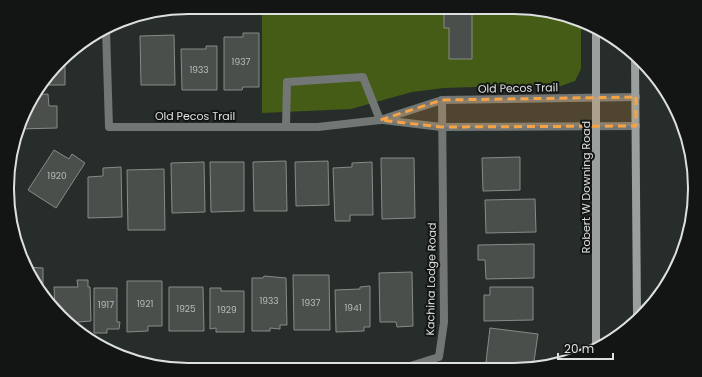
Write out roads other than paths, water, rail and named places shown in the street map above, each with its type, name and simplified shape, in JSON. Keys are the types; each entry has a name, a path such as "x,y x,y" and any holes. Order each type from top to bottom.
{"main road":[{"name":"Robert W Downing Road","path":"596,35 596,342"},
{"path":"635,63 637,312"}],"street":[{"name":"Old Pecos Trail","path":"106,34 108,128 318,127 380,120 442,100 636,96"},
{"path":"286,127 287,82 362,77 380,120"},
{"name":"Kachina Lodge Road","path":"420,363 439,357 444,322 441,127 442,100"},
{"name":"Old Pecos Trail","path":"380,120 441,127 636,126"}]}
